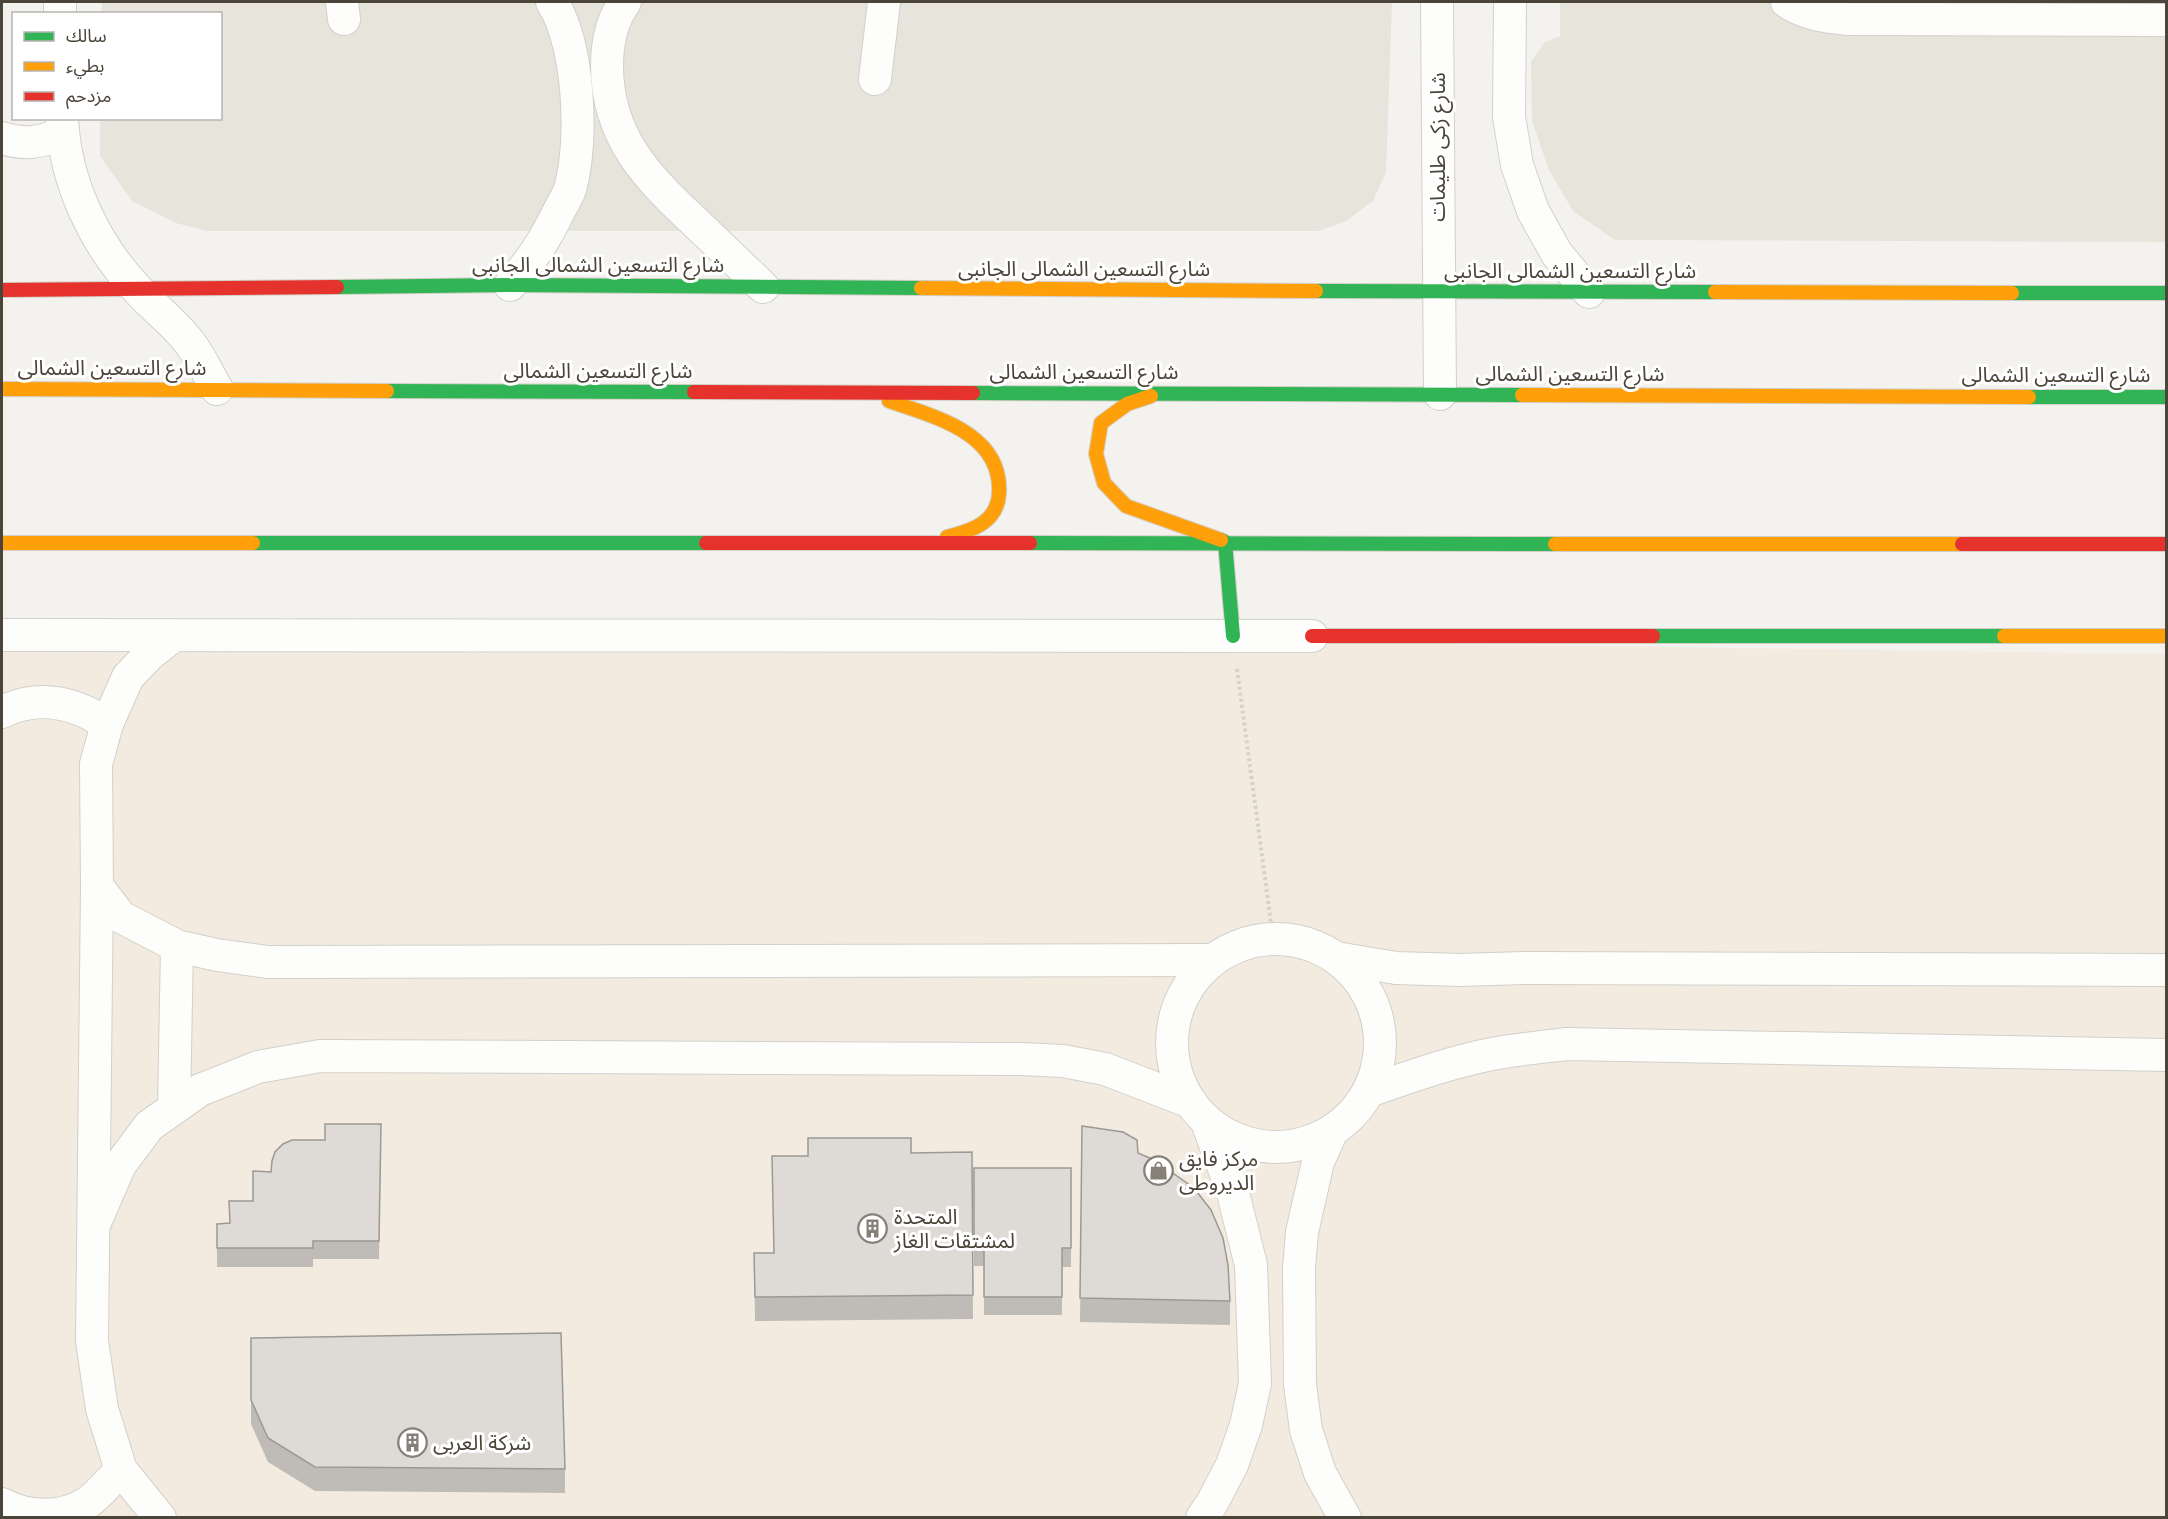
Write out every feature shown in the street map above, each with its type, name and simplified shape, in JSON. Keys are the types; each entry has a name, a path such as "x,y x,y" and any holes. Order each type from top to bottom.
{"main road":[{"name":"شارع التسعين الشمالى الجانبى","path":"2,290 510,285 1440,292 2166,293"},
{"name":"شارع التسعين الشمالى","path":"2,389 2166,397"},
{"path":"869,393 966,432 985,446 997,466 1001,490 995,513 976,529 922,543"},
{"path":"1158,393 1127,404 1101,423 1096,454 1104,483 1126,506 1225,542"},
{"path":"1225,542 1233,636"},
{"path":"2,543 2166,544"},
{"path":"1312,636 2166,636"}],"street":[{"path":"875,79 884,2"},
{"name":"شارع زكى طليمات","path":"1437,2 1440,394"},
{"path":"1510,2 1509,117 1517,165 1533,211 1557,254 1588,292"},
{"path":"1787,2 1794,7 1820,16 1848,19 2166,20"},
{"path":"510,285 534,258 570,189 576,153 578,117 575,81 558,15 619,14 607,48 607,78 613,112 620,131 633,154 656,185 763,287"},
{"path":"578,117 613,112"},
{"path":"2,138 33,143 48,140 62,126"},
{"path":"62,126 71,176 86,216 108,254 136,288 189,342 217,389"},
{"path":"2,635 1312,636"},
{"path":"160,1518 121,1470 102,1408 92,1341 97,886 96,764 107,724 128,677 149,655 173,636"},
{"path":"2,712 32,702 52,701 72,705 107,724"},
{"path":"97,886 121,917 177,946 217,955 268,962 1211,960"},
{"path":"94,1225 120,1165 149,1126 200,1090 258,1067 320,1056 1063,1061 1105,1069 1197,1112 1235,1140 1268,1148 1301,1144 1332,1131 1353,1113 1369,1091 1378,1063 1380,1033 1373,1004 1358,979 1336,958 1307,943 1273,938 1240,944 1211,960 1185,990 1172,1026 1173,1065 1197,1112 1233,1193 1251,1265 1255,1384 1246,1425 1232,1466 1202,1518"},
{"path":"174,1108 177,946"},
{"path":"1336,958 1396,968 1460,970 1548,968 2166,970"},
{"path":"1369,1091 1467,1059 1567,1044 2166,1055"},
{"path":"1332,1131 1318,1162 1302,1233 1299,1268 1300,1384 1306,1430 1320,1473 1345,1518"},
{"path":"2,1504 17,1512 41,1516 65,1513 87,1504 121,1470"}],"path":[{"path":"1233,636 1273,938"}],"shaded area":[{"path":"102,2 1392,2 1386,172 1373,201 1346,221 1319,231 207,231 176,223 132,201 100,156 100,120 222,120 222,12 102,12"},
{"path":"1560,2 2166,2 2166,242 1615,240 1573,211 1549,170 1532,121 1531,62 1545,42 1560,36"},
{"path":"2,624 2166,654 2166,1517 2,1518"}],"building":[{"path":"325,1124 381,1124 379,1241 313,1241 313,1248 217,1248 217,1224 230,1223 229,1201 253,1201 253,1171 271,1172 275,1152 283,1144 292,1140 325,1140"},
{"path":"1082,1126 1123,1132 1137,1140 1138,1153 1154,1160 1194,1188 1211,1210 1223,1238 1228,1265 1230,1301 1080,1298"},
{"name":"المتحدة لمشتقات الغاز","path":"808,1138 911,1138 911,1153 972,1152 973,1295 755,1297 754,1253 774,1253 772,1156 808,1156"},
{"path":"974,1168 1071,1168 1071,1248 1062,1248 1062,1297 984,1297 984,1248 974,1248"},
{"name":"شركة العربى","path":"561,1333 565,1469 315,1467 268,1438 251,1400 251,1338"}],"traffic: fast":[{"path":"337,287 510,285 921,288"},
{"path":"1316,291 1715,292"},
{"path":"2012,293 2166,293"},
{"path":"387,391 694,392"},
{"path":"973,393 1522,395"},
{"path":"2029,397 2166,397"},
{"path":"1221,540 1225,542 1233,636"},
{"path":"253,543 706,543"},
{"path":"1030,543 1555,544"},
{"path":"1653,636 2004,636"}],"traffic: slow":[{"path":"921,288 1316,291"},
{"path":"1715,292 2012,293"},
{"path":"2,389 387,391"},
{"path":"1522,395 2029,397"},
{"path":"1151,396 1127,404 1101,423 1096,454 1104,483 1126,506 1221,540"},
{"path":"889,401 945,421 978,442 990,456 997,473 999,494 993,512 981,524 947,537"},
{"path":"2,543 253,543"},
{"path":"1555,544 1962,544"},
{"path":"2004,636 2166,636"}],"traffic: jam":[{"path":"2,290 337,287"},
{"path":"694,392 973,393"},
{"path":"706,543 1030,543"},
{"path":"1962,544 2166,544"},
{"path":"1312,636 1653,636"}],"place":[{"name":"مركز فايق الديروطى","path":"1158,1171"},
{"name":"المتحدة لمشتقات الغاز","path":"873,1229"},
{"name":"شركة العربى","path":"412,1443"}]}
